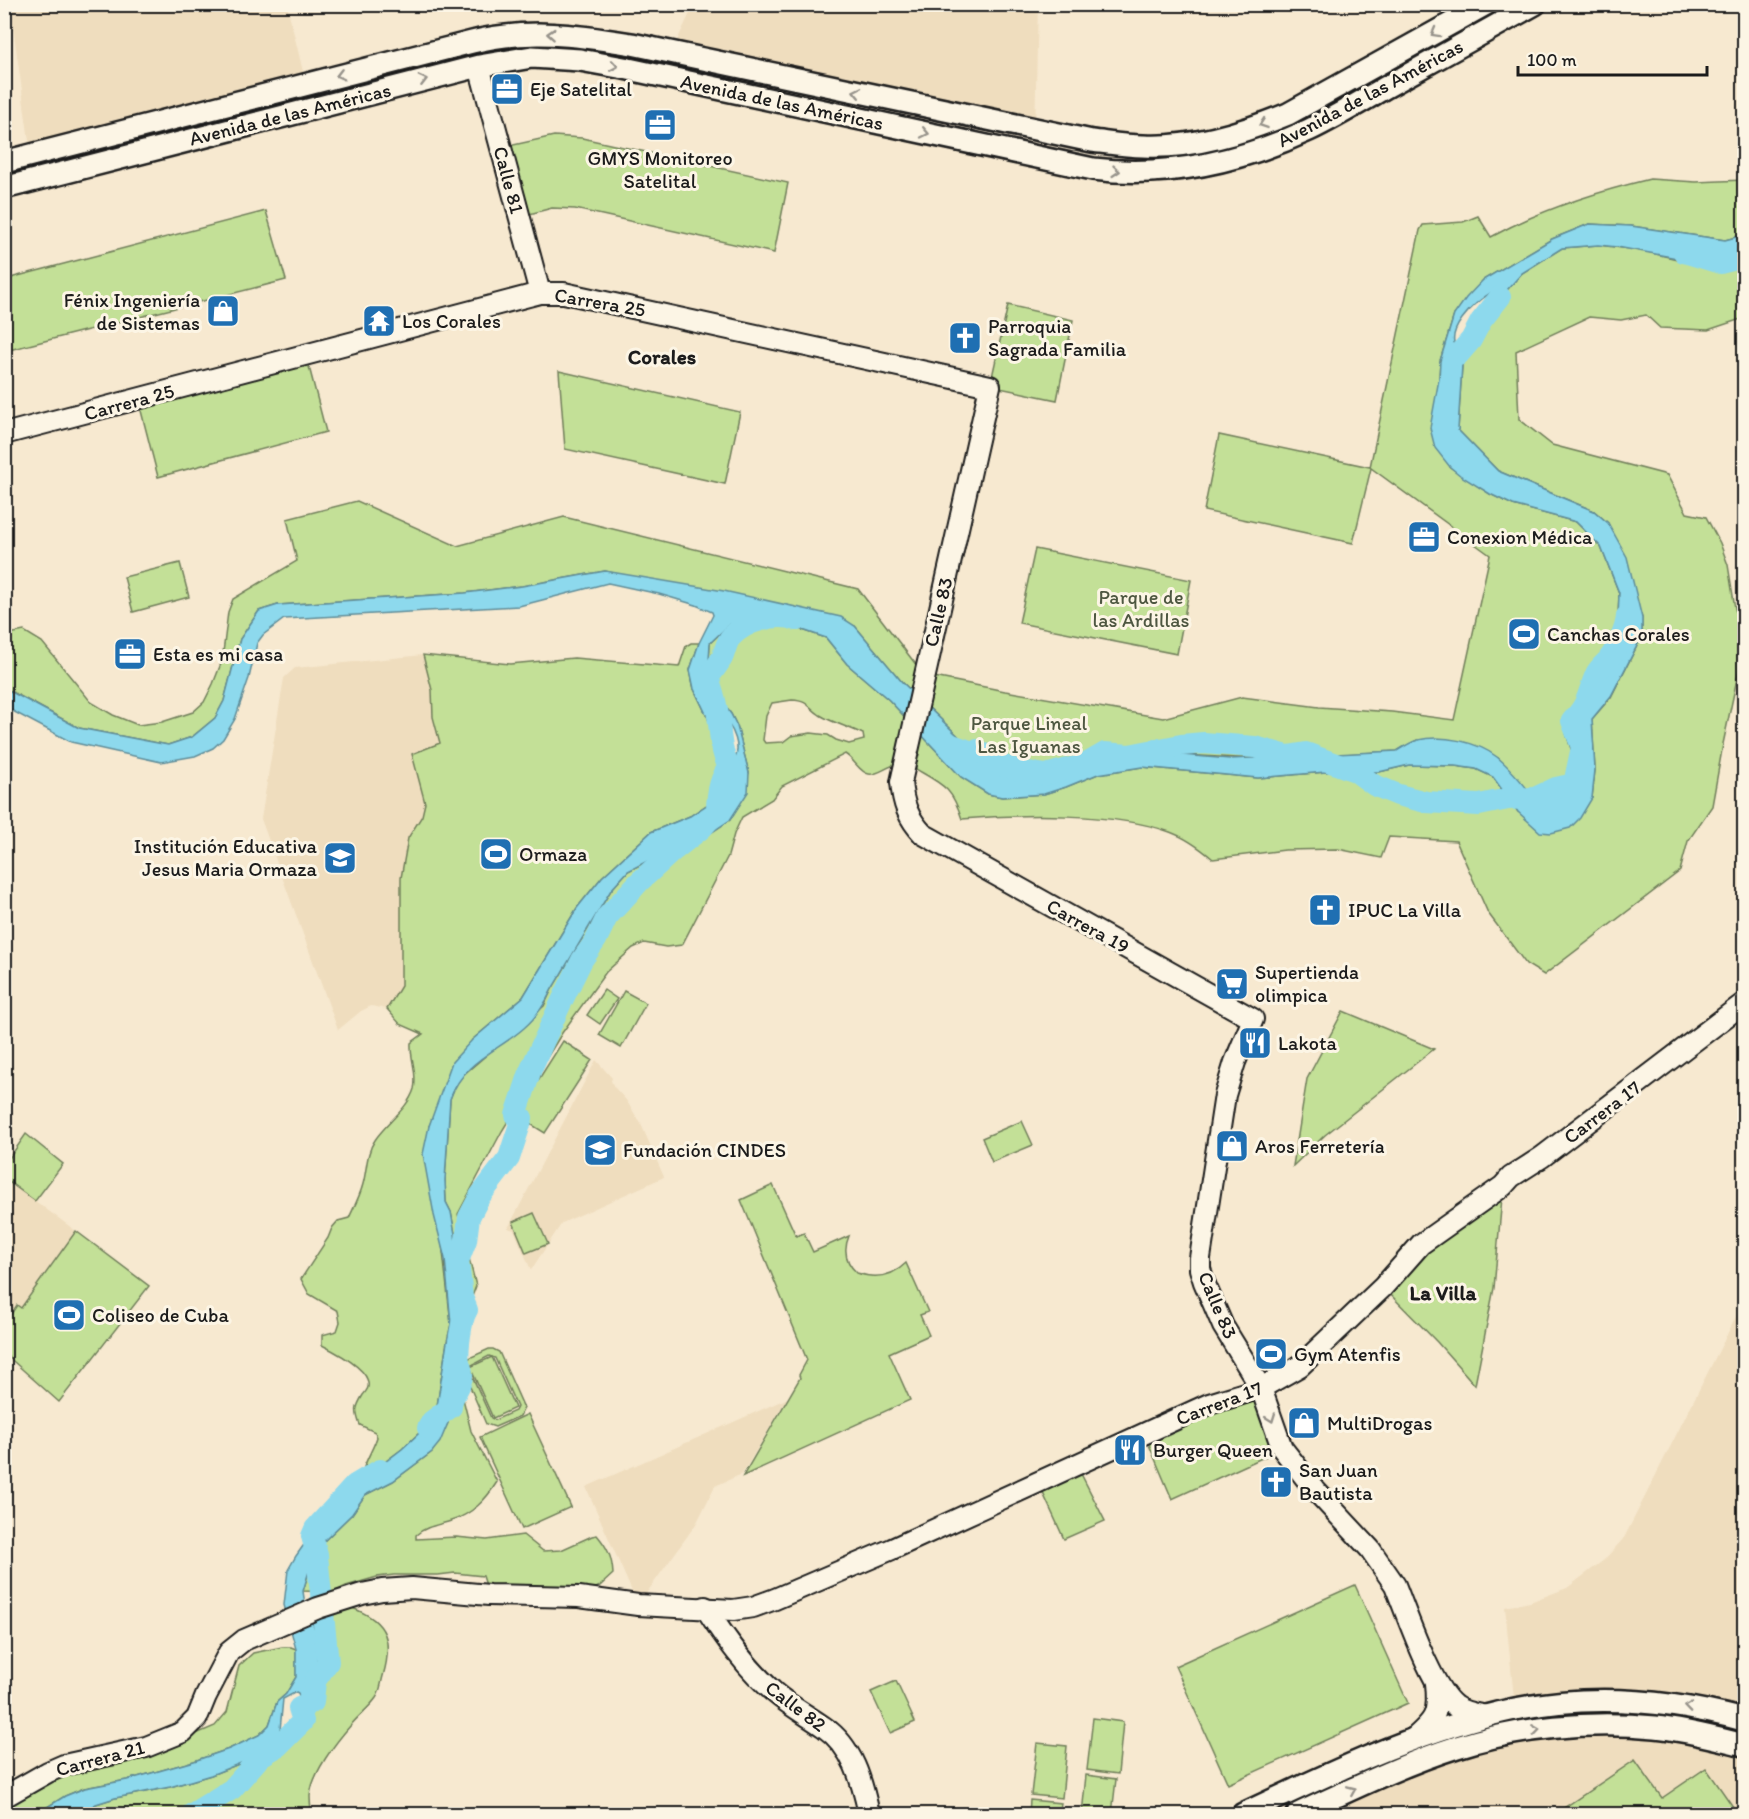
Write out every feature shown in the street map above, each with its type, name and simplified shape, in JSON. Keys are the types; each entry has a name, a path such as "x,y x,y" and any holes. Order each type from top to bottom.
{"main road":[{"name":"Avenida de las Américas","path":"4,162 495,36 530,33 586,37 632,44 1092,141 1145,147 1201,141 1264,124 1288,114 1486,4"},
{"path":"1503,22 1507,13 1523,4"},
{"name":"Avenida de las Américas","path":"4,188 480,66 532,57 580,60 1093,168 1122,172 1151,172 1208,166 1240,157 1309,130 1535,4"},
{"path":"40,178 81,155 286,100 306,84"},
{"path":"1244,1815 1318,1779 1413,1739 1515,1709 1621,1700 1708,1711 1744,1720"},
{"path":"1298,1815 1422,1760 1459,1747 1521,1732 1622,1725 1703,1734 1744,1745"}],"street":[{"name":"Calle 81","path":"480,66 540,293"},
{"name":"Carrera 25","path":"4,434 540,293 564,293 990,386"},
{"name":"Calle 83","path":"922,834 908,815 902,800 901,782 990,386"},
{"name":"Carrera 19","path":"922,834 1253,1019"},
{"name":"Carrera 17","path":"318,1608 362,1594 412,1588 489,1595 579,1597 638,1605 705,1607 733,1611 775,1599 892,1549 1209,1404 1261,1388 1300,1366 1383,1287 1420,1244 1542,1157 1744,1003"},
{"name":"Calle 83","path":"1253,1019 1235,1062 1225,1095 1200,1269 1223,1326 1261,1388 1282,1448 1315,1490 1370,1550 1395,1585 1436,1683 1453,1705 1462,1710 1486,1716"},
{"name":"Calle 82","path":"705,1607 725,1637 759,1678 786,1703 826,1728 843,1744 859,1776 868,1815"},
{"name":"Carrera 21","path":"4,1797 64,1765 146,1747 183,1732 197,1718 229,1652 244,1640 318,1608"},
{"name":"Calle 83","path":"1413,1739 1431,1724 1435,1717 1438,1703 1436,1683"}],"shaded area":[{"path":"69,4 287,5 306,84 31,155 10,5 47,5 67,9"},
{"path":"694,5 1038,5 1035,129 671,53"},
{"name":"Institución Educativa Jesus Maria Ormaza","path":"423,655 432,690 433,717 440,744 412,754 426,802 422,816 408,838 401,878 401,986 387,1009 371,1006 361,1011 338,1030 261,819 284,678 295,668"},
{"name":"Fundación CINDES","path":"596,1060 612,1078 614,1087 626,1100 641,1124 664,1177 562,1223 531,1270 514,1230 508,1228"},
{"path":"5,1179 76,1231 21,1308 16,1305 5,1323"},
{"path":"1744,1301 1744,1720 1708,1711 1515,1709 1505,1607 1530,1602 1567,1588 1604,1560 1624,1538"},
{"path":"788,1398 742,1474 715,1486 696,1524 638,1605 586,1487"},
{"path":"1556,1727 1744,1745 1744,1814 1298,1814 1422,1760"}],"green space":[{"path":"554,136 582,138 788,183 774,253 575,209 552,208 518,217 500,148"},
{"name":"Parque Lineal Las Iguanas","path":"1650,179 1696,182 1744,180 1744,235 1725,240 1631,226 1589,224 1552,239 1483,280 1454,315 1440,361 1439,379 1450,467 1490,494 1513,505 1576,522 1601,547 1619,593 1617,644 1590,696 1566,732 1577,768 1574,784 1566,794 1553,800 1535,798 1498,758 1417,740 1397,751 1256,759 1182,755 1156,751 1105,753 1062,772 1025,775 975,752 902,682 855,626 605,571 522,586 465,593 278,605 259,611 240,639 224,701 215,718 192,737 168,745 79,728 5,688 4,635 24,631 42,642 91,702 113,715 138,725 162,722 193,712 204,702 222,661 228,612 233,599 297,561 287,519 357,501 457,546 564,517 858,589 924,675 1163,718 1242,697 1454,720 1490,555 1371,468 1353,543 1204,511 1219,435 1370,467 1420,230 1423,225 1463,222 1478,216 1491,237 1529,218 1569,203"},
{"path":"266,211 286,280 5,351 5,283 14,277"},
{"path":"1598,245 1639,250 1677,259 1744,258 1744,318 1708,330 1660,328 1646,315 1621,320 1589,317 1516,351 1519,419 1552,445 1667,475 1687,513 1706,517 1720,543 1728,565 1744,646 1712,806 1688,841 1680,871 1544,975 1526,964 1488,913 1456,841 1389,837 1381,858 1338,849 1285,850 1213,859 1176,834 1148,825 1067,816 962,819 948,790 937,781 906,764 894,765 869,774 845,754 782,786 772,799 742,817 728,856 682,945 666,947 644,943 633,948 606,972 562,1033 502,1131 458,1214 476,1286 467,1310 457,1374 471,1431 497,1482 483,1501 472,1511 424,1530 416,1535 416,1539 456,1537 487,1540 523,1535 543,1551 561,1550 597,1535 609,1553 613,1574 600,1586 579,1597 489,1595 483,1576 455,1573 377,1577 334,1592 303,1591 312,1561 323,1542 352,1514 365,1495 393,1481 432,1452 448,1423 463,1316 455,1234 451,1212 446,1202 445,1180 450,1099 455,1086 463,1075 544,1006 611,890 628,871 684,842 712,832 730,820 749,773 737,726 712,689 708,678 710,643 730,624 752,617 767,618 826,638 847,664 889,700 961,777 988,794 1002,797 1044,794 1098,774 1142,767 1258,778 1337,771 1379,772 1409,765 1476,769 1493,777 1518,812 1592,798 1595,770 1592,719 1611,697 1642,636 1642,618 1608,523 1594,511 1498,471 1458,430 1462,365 1499,299 1522,273 1562,248","holes":["798,701 805,703 825,718 863,734 864,740 849,744 828,735 811,733 791,736 783,742 765,743 763,740 766,716 772,703"]},
{"path":"1008,305 1073,320 1057,400 990,386"},
{"path":"306,355 326,432 158,477 138,399"},
{"path":"559,371 740,412 725,484 565,449"},
{"name":"Parque de las Ardillas","path":"1035,549 1191,580 1177,654 1019,623"},
{"path":"180,563 189,597 133,612 124,577"},
{"path":"699,643 690,670 694,689 708,718 720,757 723,775 722,789 717,798 690,816 651,832 602,877 577,908 523,997 472,1040 429,1126 451,1324 437,1406 432,1421 402,1449 362,1479 363,1470 377,1437 375,1432 360,1425 357,1413 358,1403 368,1388 368,1381 351,1362 322,1345 322,1335 337,1331 340,1322 338,1311 309,1294 301,1279 332,1228 338,1221 349,1218 362,1188 372,1145 407,1103 414,1089 411,1043 423,1034 400,1024 387,1009 401,986 401,878 408,838 422,816 425,803 412,754 440,743 433,717 432,690 423,655 510,664 574,658 679,667 686,646"},
{"path":"604,990 617,999 600,1024 587,1015"},
{"path":"624,991 646,1003 621,1048 599,1035"},
{"path":"1343,1011 1434,1049 1325,1135 1293,1166 1307,1079"},
{"path":"563,1041 592,1060 545,1133 516,1115"},
{"path":"1022,1121 1033,1145 992,1162 982,1138"},
{"path":"26,1134 63,1164 35,1201 5,1179 5,1164"},
{"path":"773,1185 796,1236 804,1233 813,1252 849,1236 846,1256 857,1273 883,1276 901,1268 906,1263 928,1312 920,1315 929,1335 889,1353 910,1400 743,1476 800,1378 799,1375 807,1360 741,1200"},
{"path":"1503,1186 1494,1288 1475,1385 1383,1287"},
{"path":"534,1213 548,1244 526,1253 513,1222"},
{"name":"Coliseo de Cuba","path":"76,1231 149,1286 59,1402 5,1354 5,1323 17,1305 21,1308"},
{"path":"489,1349 499,1352 524,1408 520,1416 495,1427 486,1424 462,1368 467,1359","holes":["489,1356 495,1358 517,1407 515,1411 495,1420 491,1418 468,1367"]},
{"path":"492,1357 515,1408 493,1418 470,1367"},
{"path":"1261,1388 1275,1452 1172,1499 1144,1433"},
{"path":"528,1414 571,1507 522,1529 480,1437"},
{"path":"1076,1464 1105,1521 1064,1539 1038,1482"},
{"path":"1355,1585 1408,1703 1228,1784 1175,1666"},
{"path":"352,1608 373,1619 385,1634 386,1664 377,1696 339,1740 315,1778 310,1796 311,1814 79,1814 96,1804 115,1798 170,1787 211,1775 278,1746 303,1721 318,1655 315,1629 338,1612"},
{"path":"282,1647 296,1649 296,1677 286,1694 277,1702 269,1725 259,1735 229,1749 194,1761 127,1780 84,1788 65,1796 36,1814 5,1814 5,1797 48,1772 189,1737 215,1726 227,1712 239,1666 253,1653"},
{"path":"896,1681 915,1722 890,1733 871,1692"},
{"path":"1093,1718 1123,1722 1118,1774 1087,1770"},
{"path":"1037,1743 1067,1746 1062,1798 1031,1795"},
{"path":"1635,1760 1662,1798 1706,1768 1738,1814 1680,1814 1676,1808 1666,1814 1555,1814"},
{"path":"1086,1775 1116,1779 1112,1814 1082,1814"},
{"path":"1030,1800 1061,1803 1059,1814 1029,1814"}],"water":[{"path":"1589,224 1631,226 1725,240 1744,235 1744,258 1699,262 1598,245 1562,248 1522,273 1499,299 1462,365 1458,430 1498,471 1594,511 1608,523 1627,557 1642,618 1642,636 1611,696 1592,719 1595,770 1592,798 1580,818 1570,828 1551,833 1540,832 1518,812 1493,777 1476,769 1455,766 1409,765 1379,772 1337,771 1258,778 1142,767 1098,774 1044,794 1002,797 988,794 961,777 889,700 847,664 826,638 767,618 752,617 730,624 710,643 708,678 712,689 737,726 749,773 748,792 730,820 712,832 684,842 628,871 611,890 537,1015 514,1036 472,1066 456,1086 450,1099 445,1180 446,1202 451,1212 455,1234 463,1316 448,1423 440,1442 432,1452 393,1481 365,1495 352,1514 323,1542 312,1561 303,1591 305,1605 315,1629 318,1655 313,1702 303,1721 278,1746 211,1775 170,1787 115,1798 96,1804 79,1814 36,1814 65,1796 85,1788 127,1780 229,1749 259,1735 269,1725 277,1702 286,1694 296,1677 296,1649 284,1605 288,1570 315,1529 355,1485 402,1449 432,1421 437,1406 451,1324 445,1259 423,1154 429,1126 452,1062 472,1040 523,997 577,908 602,877 651,832 690,816 717,798 722,789 723,775 708,718 694,689 690,670 699,643 713,615 712,612 659,594 608,583 519,606 284,619 263,635 257,643 249,678 235,719 223,739 213,748 195,756 161,762 71,742 5,707 4,688 79,728 168,745 192,737 215,718 224,701 240,639 259,611 278,605 465,593 522,586 605,571 724,591 841,617 855,626 902,682 975,752 1025,775 1062,772 1105,753 1129,747 1230,759 1397,751 1418,740 1438,738 1470,743 1480,747 1507,766 1535,798 1553,800 1566,794 1574,784 1577,768 1566,733 1590,696 1617,644 1619,593 1601,547 1576,522 1513,505 1461,476 1450,467 1435,448 1430,428 1440,361 1454,315 1483,280 1552,239","holes":["1492,292 1476,331 1460,353 1455,345 1454,336 1457,328 1469,310","718,713 736,738 737,754 729,767 723,756","296,1692 299,1704 293,1720 280,1730 283,1699"]}],"waterway":[{"path":"1684,252 1720,263 1744,257"},
{"path":"1458,355 1500,297"},
{"path":"946,743 975,753 977,750 1001,765 1045,775 1086,764 1105,753 1129,755 1204,743 1255,747 1288,756 1306,753 1355,771 1374,785 1398,795 1426,802 1479,805 1508,799 1535,798 1556,788 1574,784 1582,747 1572,721 1585,704 1597,672 1618,645 1627,616"},
{"path":"428,1428 432,1421 451,1407 461,1380 459,1343 467,1310 462,1297 458,1261 466,1240 469,1217 480,1196 509,1158 522,1118 516,1115 531,1069 560,1005 607,917 639,882 702,828 717,811 719,788 729,767 723,753 716,706 708,678 722,658 729,639 737,631 753,622 771,618 797,620"},
{"path":"192,1814 232,1789 261,1756 278,1746 303,1721 299,1708 313,1702 315,1681 328,1662 317,1555 312,1536 315,1529 355,1485 380,1470"}],"place":[{"name":"Eje Satelital","path":"507,89"},
{"name":"GMYS Monitoreo Satelital","path":"660,125"},
{"name":"Fénix Ingeniería de Sistemas","path":"223,311"},
{"name":"Los Corales","path":"379,321"},
{"name":"Parroquia Sagrada Familia","path":"965,338"},
{"name":"Conexion Médica","path":"1424,537"},
{"name":"Canchas Corales","path":"1524,634"},
{"name":"Esta es mi casa","path":"130,654"},
{"name":"Ormaza","path":"496,854"},
{"name":"Institución Educativa Jesus Maria Ormaza","path":"340,858"},
{"name":"IPUC La Villa","path":"1325,910"},
{"name":"Supertienda olimpica","path":"1232,984"},
{"name":"Lakota","path":"1255,1043"},
{"name":"Aros Ferretería","path":"1232,1146"},
{"name":"Fundación CINDES","path":"600,1150"},
{"name":"Coliseo de Cuba","path":"69,1315"},
{"name":"Gym Atenfis","path":"1271,1354"},
{"name":"MultiDrogas","path":"1304,1423"},
{"name":"Burger Queen","path":"1130,1450"},
{"name":"San Juan Bautista","path":"1276,1482"}],"district":[{"name":"Corales","path":"662,356"},
{"name":"La Villa","path":"1443,1292"}]}
